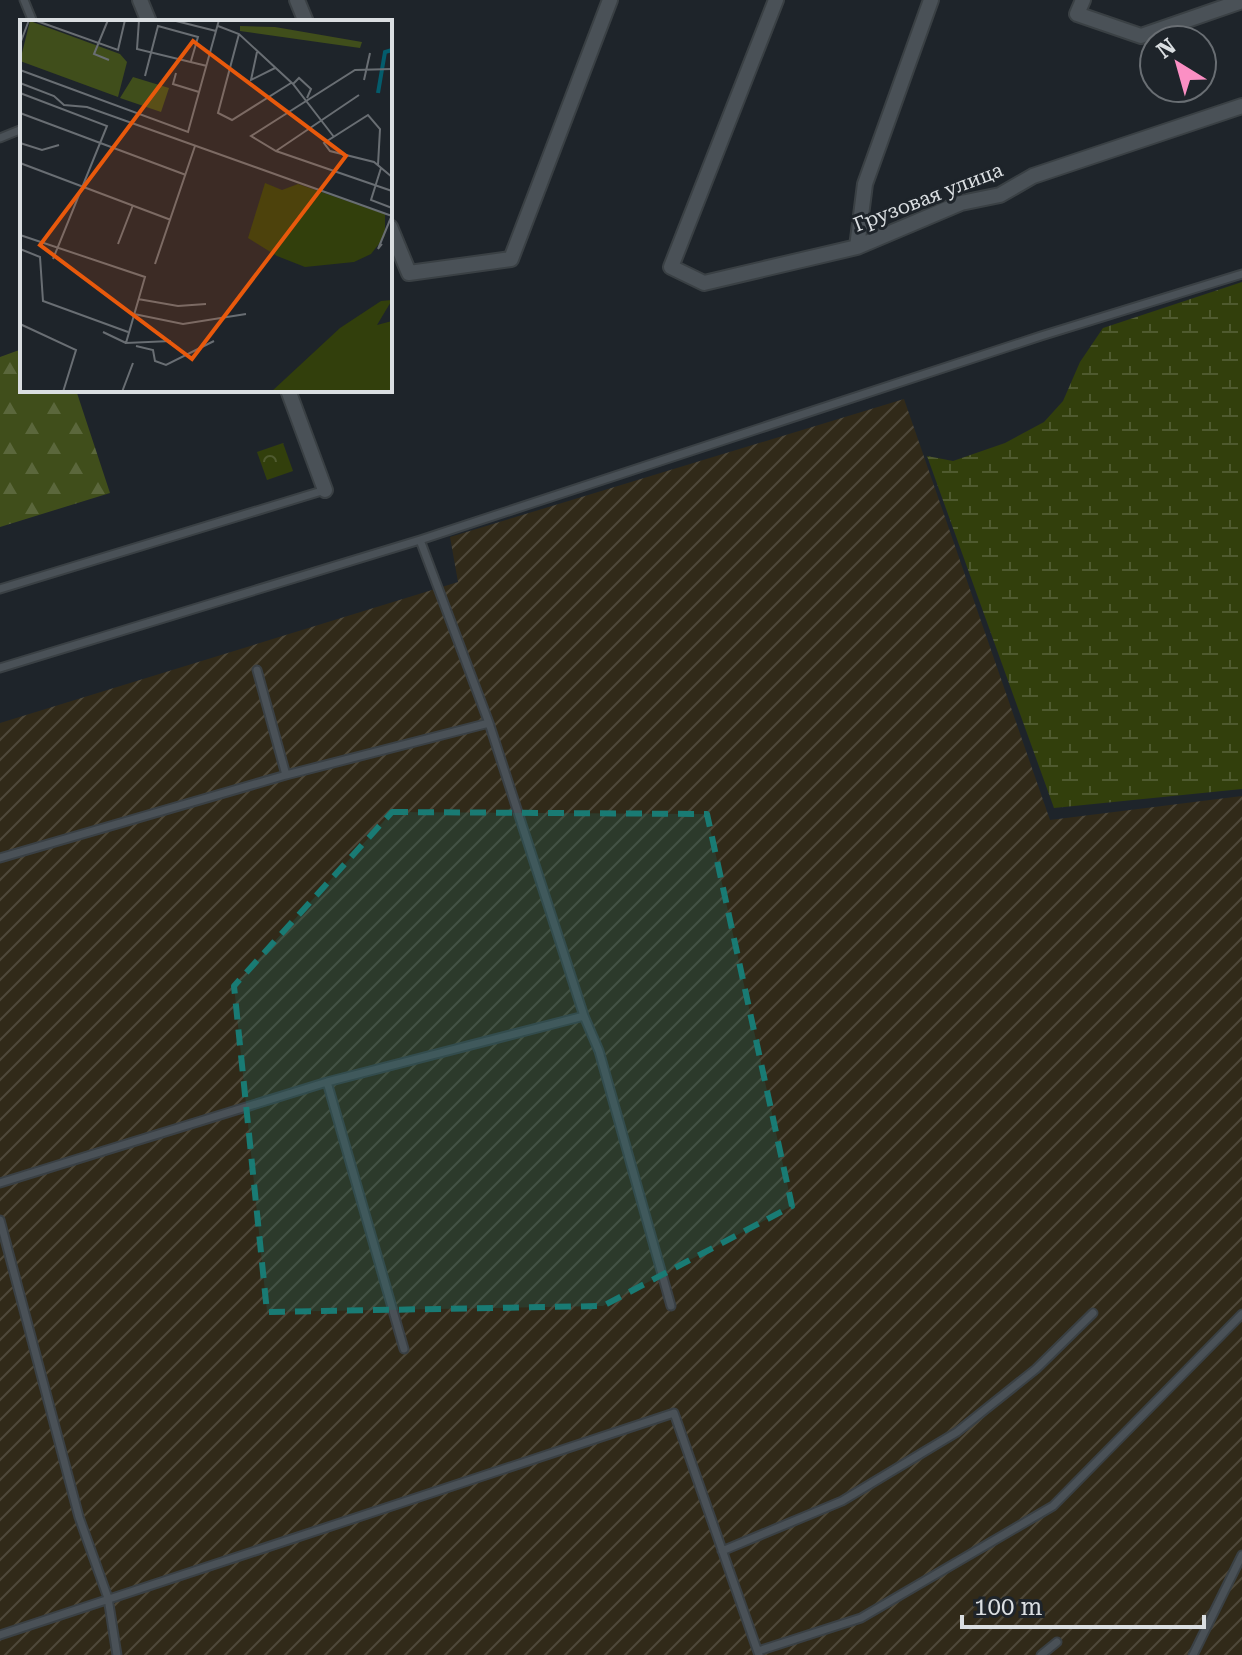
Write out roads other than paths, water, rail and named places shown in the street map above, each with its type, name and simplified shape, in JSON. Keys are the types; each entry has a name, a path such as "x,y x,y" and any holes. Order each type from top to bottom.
{"street":[{"path":"140,0 148,20"},
{"path":"297,0 305,20"},
{"path":"392,232 409,273 511,259 610,0"},
{"name":"Грузовая улица","path":"776,0 671,267 704,283 857,247 961,203 1000,195 1033,176 1242,106"},
{"path":"857,247 865,184 931,0"},
{"path":"1080,7 1141,36 1242,1"},
{"path":"289,392 325,490"}],"lane":[{"path":"24,0 32,20"},
{"path":"0,138 20,130"},
{"path":"0,668 420,540 1041,336 1242,274"},
{"path":"0,589 325,490"},
{"path":"420,540 489,723 584,1016 599,1051 671,1306"},
{"path":"257,670 286,775"},
{"path":"0,858 286,775 489,723"},
{"path":"0,1183 327,1082 584,1016"},
{"path":"327,1082 404,1349"},
{"path":"0,1220 79,1517 108,1598 117,1655"},
{"path":"722,1551 842,1501 957,1432 1036,1369 1093,1313"},
{"path":"0,1635 674,1413 758,1653 861,1618 1053,1506 1242,1314"},
{"path":"1193,1655 1242,1555"},
{"path":"1041,1655 1057,1642"}]}
